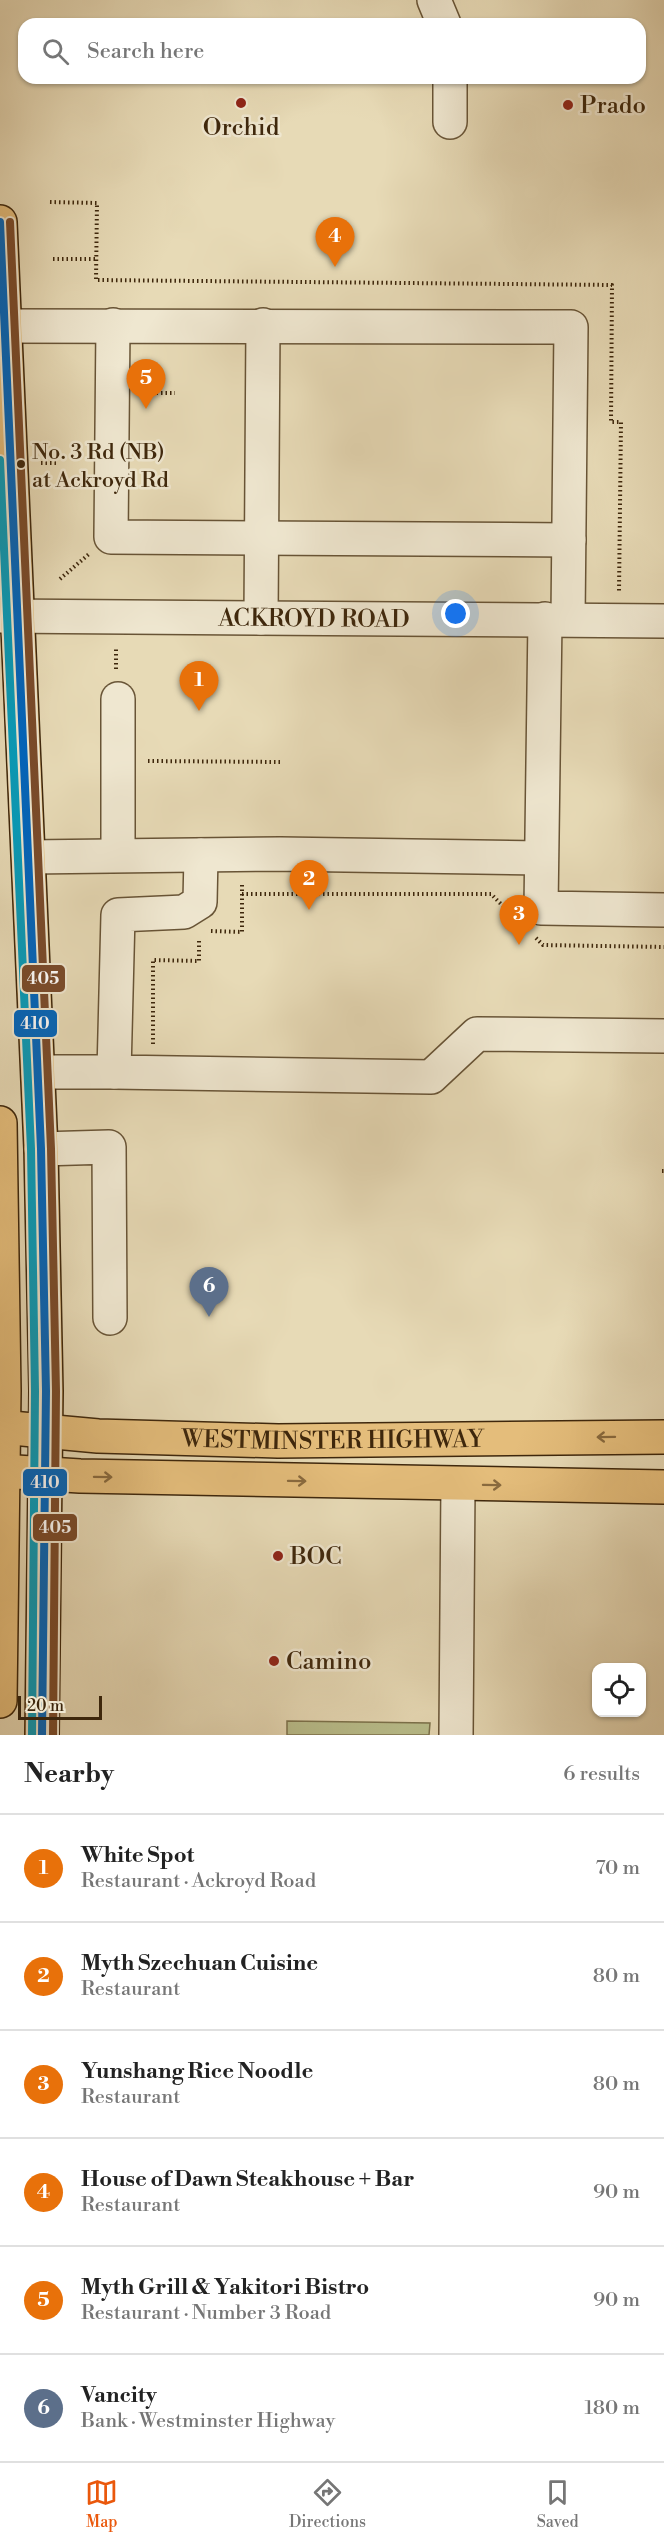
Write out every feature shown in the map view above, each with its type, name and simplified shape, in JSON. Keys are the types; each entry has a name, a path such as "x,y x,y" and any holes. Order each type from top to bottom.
{"main road":[{"path":"0,222 5,326 9,616 29,857 41,1149 44,1431 42,1735"},
{"path":"0,1123 2,1427 0,1701"},
{"name":"WESTMINSTER HIGHWAY","path":"2,1427 98,1436 278,1441 664,1437"},
{"name":"WESTMINSTER HIGHWAY","path":"2,1471 44,1475 458,1485 664,1487"}],"street":[{"path":"434,0 442,18"},
{"path":"450,84 450,122"},
{"path":"113,325 111,537 569,540"},
{"path":"261,618 263,325"},
{"path":"5,326 571,327 569,540 556,619 541,858 541,908 664,910"},
{"name":"ACKROYD ROAD","path":"9,616 664,621"},
{"path":"117,687 118,855"},
{"path":"29,857 201,855 541,858"},
{"path":"114,1072 118,915 184,912 200,902 201,855"},
{"path":"38,1072 431,1077 477,1034 664,1036"},
{"path":"41,1149 109,1147 110,1318"},
{"path":"456,1735 458,1485"}],"path":[{"path":"53,259 96,259"},
{"path":"132,393 175,393"},
{"path":"34,463 57,463"},
{"path":"116,646 117,687"},
{"path":"138,761 281,762"},
{"path":"153,1054 153,960 199,961 199,931 242,932 242,883"},
{"path":"242,894 491,894 513,916"},
{"path":"528,931 543,945 664,947"}],"green space":[{"path":"287,1721 430,1723 429,1735 287,1735"}],"transit line":[{"name":"410","path":"0,222 41,1149 46,1391 42,1735"},
{"name":"405","path":"10,222 51,1149 56,1391 53,1735"},
{"path":"0,460 31,1149 35,1391 32,1735"}],"place":[{"name":"Orchid","path":"241,103"},
{"name":"Prado","path":"568,105"},
{"name":"House of Dawn Steakhouse + Bar","path":"335,267"},
{"name":"Myth Grill & Yakitori Bistro","path":"146,409"},
{"name":"No. 3 Rd (NB) at Ackroyd Rd","path":"21,464"},
{"name":"White Spot","path":"199,711"},
{"name":"Myth Szechuan Cuisine","path":"309,910"},
{"name":"Yunshang Rice Noodle","path":"519,945"},
{"name":"Vancity","path":"209,1317"},
{"name":"BOC","path":"278,1556"},
{"name":"Camino","path":"274,1661"}]}
